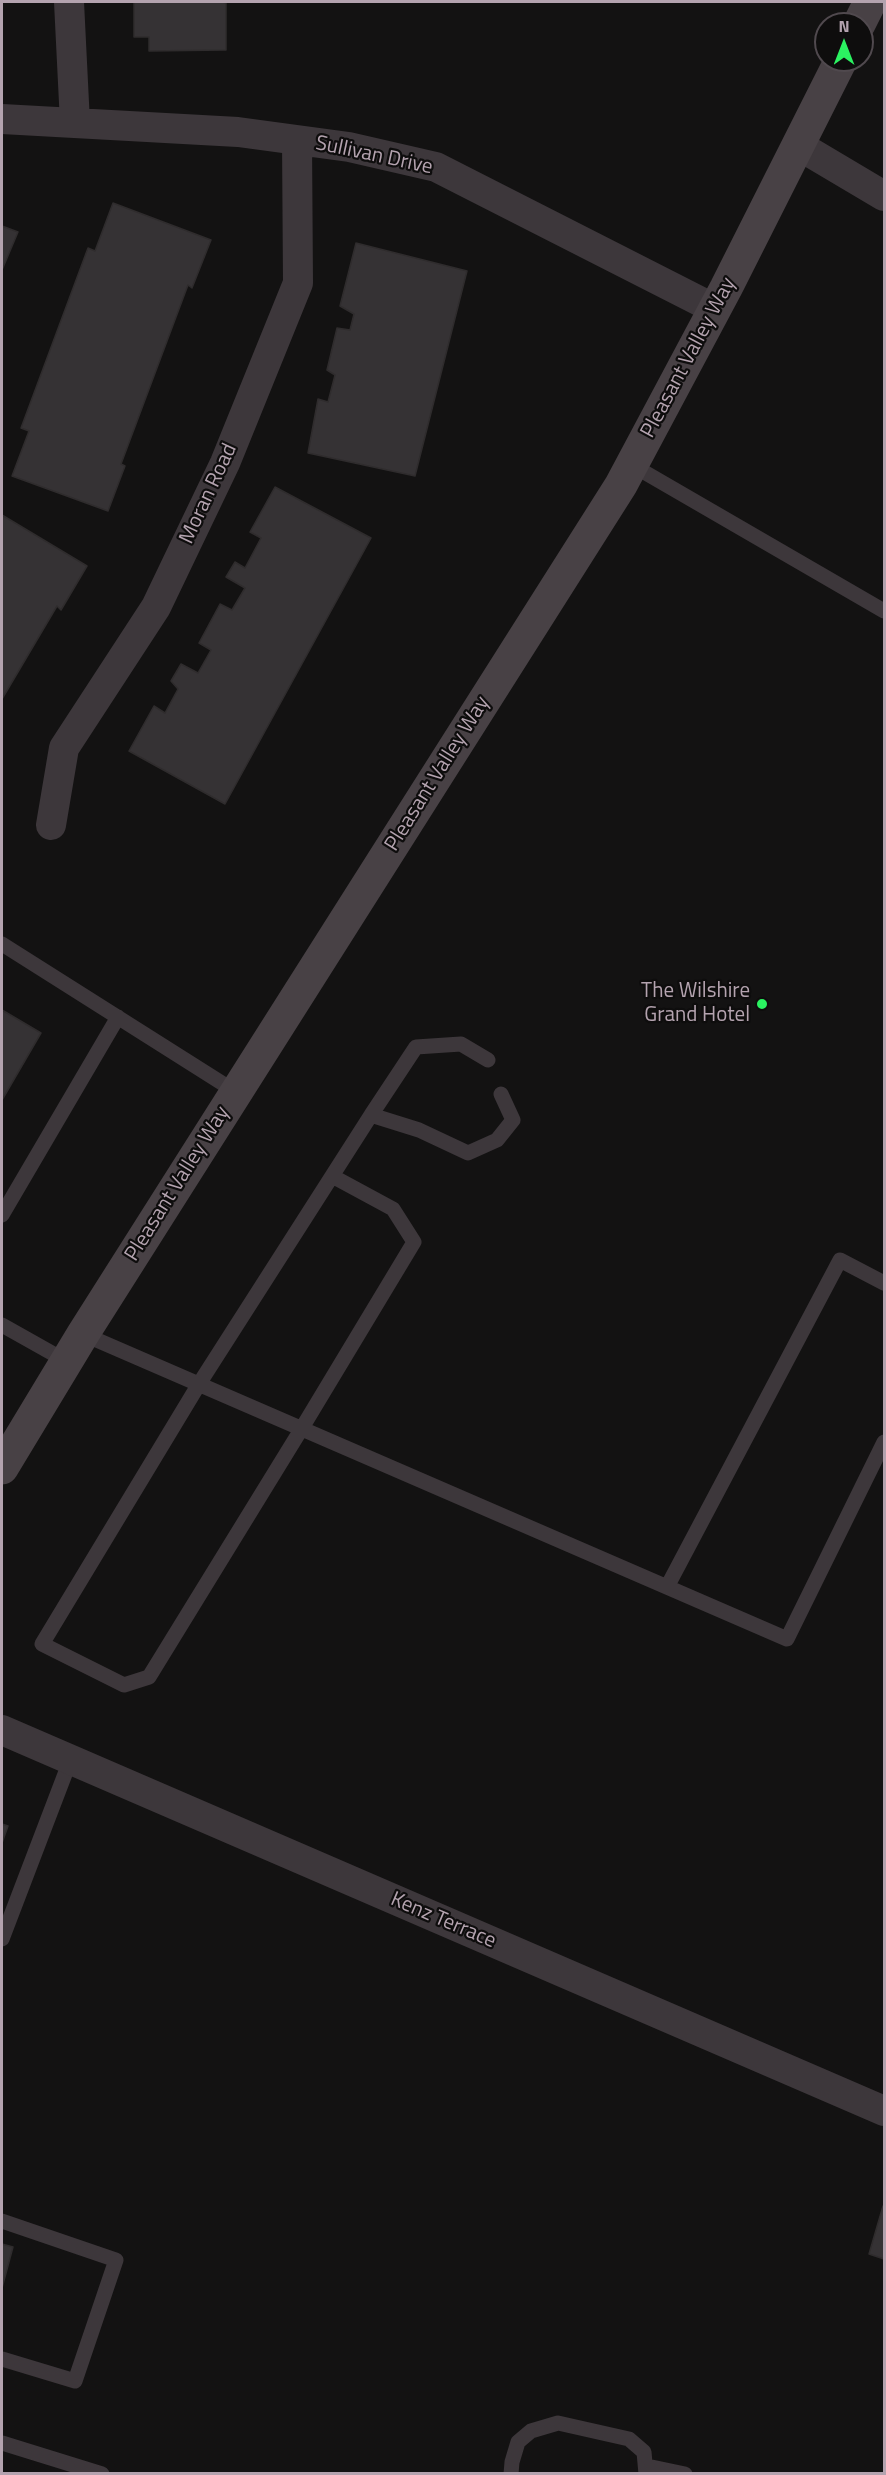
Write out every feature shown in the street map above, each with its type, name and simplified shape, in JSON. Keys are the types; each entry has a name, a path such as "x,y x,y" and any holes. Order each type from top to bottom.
{"main road":[{"name":"Pleasant Valley Way","path":"2,1468 83,1334 615,495 715,309 835,72"}],"street":[{"path":"69,2 75,123"},
{"name":"Sullivan Drive","path":"2,119 238,132 349,147 436,167 715,309"},
{"name":"Moran Road","path":"51,825 64,748 156,607 225,463 298,284 297,141"},
{"path":"798,145 885,196"},
{"name":"Kenz Terrace","path":"2,1730 885,2112"}],"lane":[{"path":"632,465 885,611"},
{"path":"2,944 236,1092"},
{"path":"2,1215 118,1017"},
{"path":"332,1176 393,1209 414,1242 149,1677 124,1685 42,1644 200,1384 371,1114 417,1047 461,1044 488,1060"},
{"path":"371,1114 419,1130 468,1153 497,1140 513,1120 501,1094"},
{"path":"667,1587 840,1260 885,1283"},
{"path":"2,1325 66,1361"},
{"path":"83,1334 787,1639 885,1442"},
{"path":"2,1939 70,1761"},
{"path":"2,2221 116,2260 75,2381 2,2359"},
{"path":"511,2474 518,2442 531,2431 558,2423 629,2439 644,2452 647,2470 685,2474"},
{"path":"2,2443 102,2474"}],"building":[{"path":"134,2 226,3 226,50 149,51 149,37 134,37"},
{"path":"113,203 211,240 192,288 188,285 121,464 125,466 108,511 12,476 29,431 21,428 88,248 95,251"},
{"path":"2,226 18,232 2,270"},
{"path":"356,243 467,271 415,476 308,453 318,399 328,402 335,375 327,370 337,328 350,330 354,314 340,306"},
{"path":"275,487 371,538 225,804 129,751 154,706 165,713 178,689 171,681 181,664 198,673 211,650 199,643 220,604 232,610 245,588 226,577 235,562 245,568 261,538 250,532"},
{"path":"2,515 87,566 61,610 57,606 2,699"},
{"path":"2,1010 41,1033 2,1100"},
{"path":"2,1824 8,1826 2,1843"},
{"path":"884,2207 884,2259 869,2254"},
{"path":"2,2244 13,2247 2,2288"}],"place":[{"name":"The Wilshire Grand Hotel","path":"762,1004"}]}
